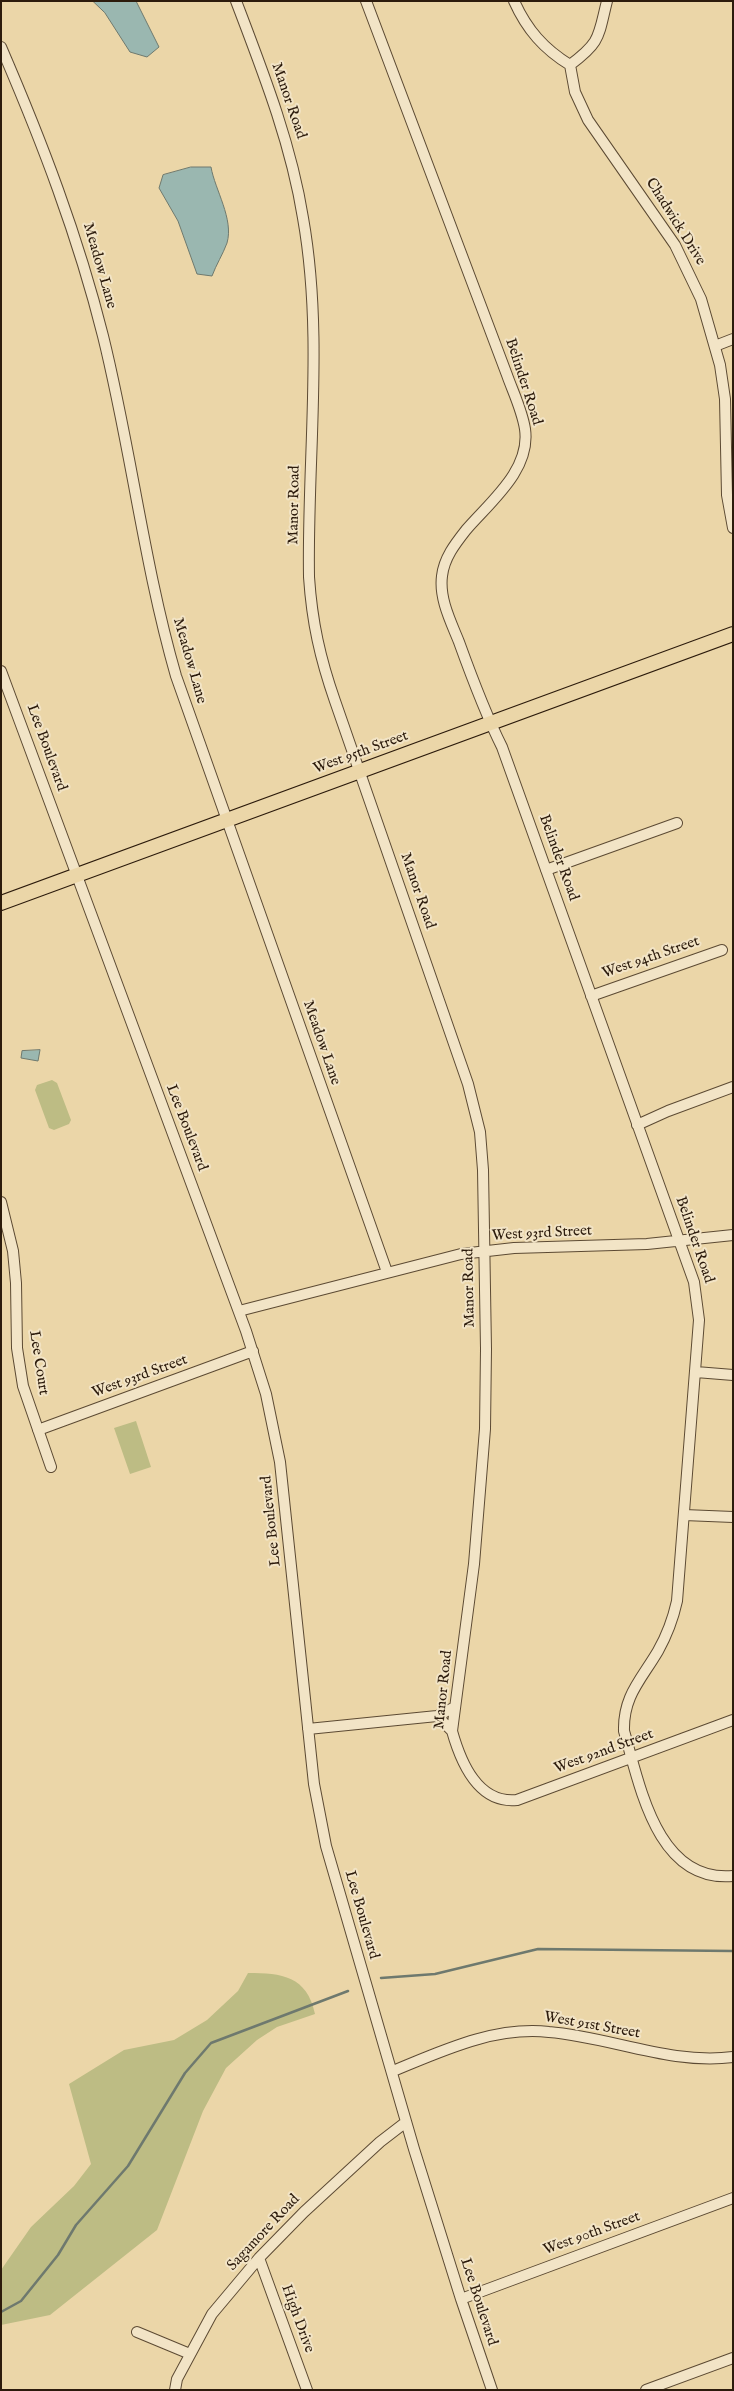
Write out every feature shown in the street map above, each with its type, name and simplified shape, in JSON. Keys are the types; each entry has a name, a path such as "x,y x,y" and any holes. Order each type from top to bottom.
{"main road":[{"name":"West 95th Street","path":"1,903 733,634"}],"street":[{"name":"Manor Road","path":"236,1 276,108 292,160 304,219 313,309 308,529 312,618 327,677 476,1110 483,1170 485,1409 480,1501 474,1564 452,1731 463,1762 486,1793"},
{"name":"Belinder Road","path":"366,1 507,375 525,430 525,444 519,465 510,479 457,542 447,558 442,579 444,602 490,723 502,747 694,1282 698,1302 696,1372 680,1579 673,1620 658,1652 629,1697 625,1708 624,1731 631,1757 657,1830 670,1850 677,1858 694,1869 717,1875 733,1876"},
{"path":"514,1 527,24 542,44 550,53 570,65 589,51 596,43 606,1"},
{"name":"Meadow Lane","path":"1,47 49,161 86,270 104,338 152,582 168,650 195,735 227,820 387,1272"},
{"name":"Chadwick Drive","path":"570,65 575,92 588,120 659,220 690,273 701,299 715,346 725,399 727,487 733,528"},
{"path":"715,346 733,339"},
{"name":"Lee Boulevard","path":"1,671 239,1311 266,1394 280,1462 314,1784 326,1846 350,1934 393,2071 406,2122 461,2299 492,2390"},
{"path":"546,870 677,823"},
{"name":"West 94th Street","path":"591,996 722,950"},
{"path":"638,1125 668,1111 733,1088"},
{"name":"Lee Court","path":"1,1202 13,1251 16,1283 17,1348 23,1386 51,1467"},
{"name":"West 93rd Street","path":"239,1311 461,1254 514,1248 625,1246 733,1235"},
{"name":"West 93rd Street","path":"38,1430 253,1351"},
{"path":"696,1372 733,1375"},
{"path":"684,1515 733,1517"},
{"path":"308,1729 437,1716 455,1707"},
{"path":"437,1716 452,1731"},
{"name":"West 92nd Street","path":"486,1793 494,1799 517,1800 733,1720"},
{"name":"West 91st Street","path":"393,2071 475,2040 521,2031 567,2034 684,2058 733,2057"},
{"name":"Sagamore Road","path":"175,2390 177,2379 212,2314 259,2258 304,2212 380,2142 406,2122"},
{"name":"West 90th Street","path":"461,2299 733,2198"},
{"name":"High Drive","path":"259,2258 307,2390"},
{"path":"137,2332 190,2354"},
{"path":"646,2390 733,2358"}],"shaded area":[{"path":"52,1080 57,1083 71,1120 69,1124 54,1130 49,1128 35,1090 37,1085"},
{"path":"136,1421 151,1467 130,1474 114,1428"},
{"path":"248,1973 272,1974 291,1979 306,1992 315,2014 277,2027 257,2040 226,2068 203,2111 157,2230 50,2315 1,2325 1,2270 31,2227 74,2186 91,2164 69,2084 124,2050 174,2040 207,2020 238,1991"}],"water":[{"path":"93,1 136,1 159,47 147,57 130,52 105,13"},
{"path":"191,167 211,167 228,224 227,243 212,276 197,274 178,221 159,188 163,175"},
{"path":"40,1050 38,1061 21,1058 22,1051"}],"waterway":[{"path":"381,1978 435,1974 538,1949 733,1951"},
{"path":"1,2312 21,2301 58,2255 76,2225 128,2166 185,2073 211,2043 348,1991"}]}
